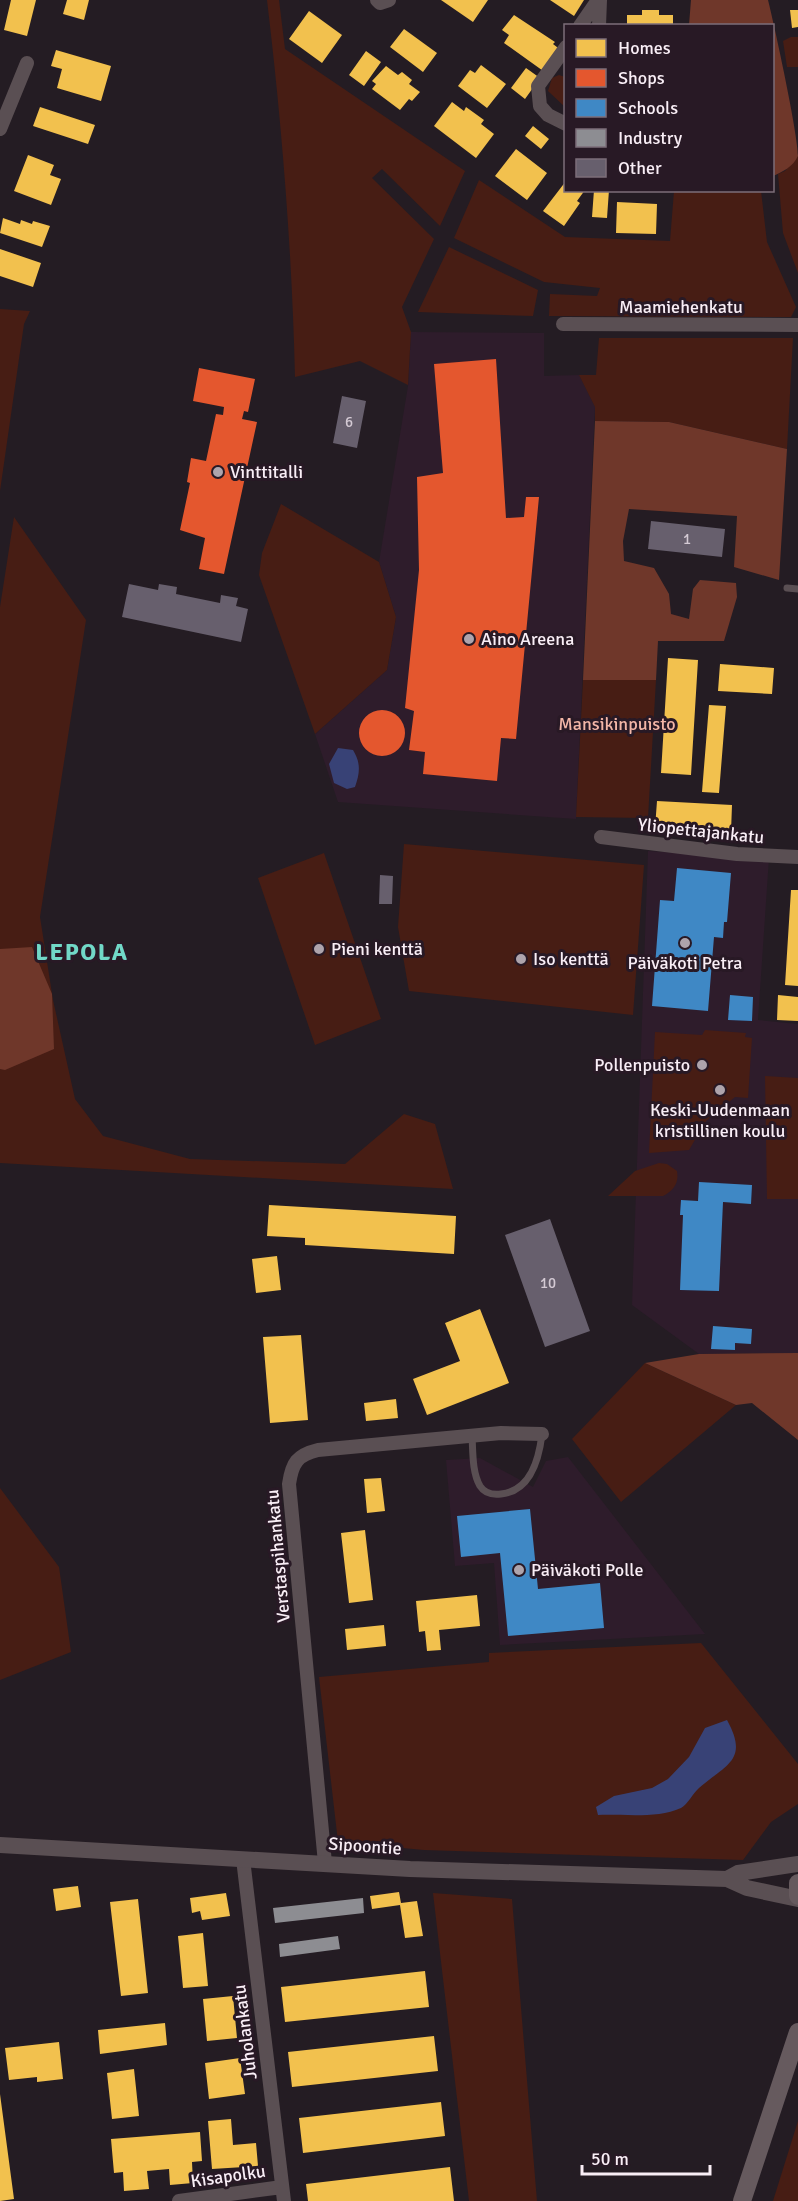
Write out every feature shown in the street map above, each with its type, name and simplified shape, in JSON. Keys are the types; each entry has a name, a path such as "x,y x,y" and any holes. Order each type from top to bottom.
{"main road":[{"path":"798,1883 798,1897"},
{"path":"742,2201 798,2032"}],"street":[{"path":"377,0 380,3 389,0"},
{"path":"581,24 599,0"},
{"path":"599,0 599,24"},
{"path":"564,50 538,86 540,106 548,115 564,123"},
{"path":"0,130 27,63"},
{"name":"Maamiehenkatu","path":"563,324 798,326"},
{"name":"Yliopettajankatu","path":"601,837 737,854 798,857"},
{"name":"Verstaspihankatu","path":"325,1863 290,1495 291,1468 304,1453 318,1450 501,1433 542,1434"},
{"name":"Sipoontie","path":"0,1845 410,1869 727,1879 747,1887 798,1897"},
{"name":"Juholankatu","path":"243,1859 283,2194"},
{"name":"Sipoontie","path":"727,1879 738,1873 798,1864"},
{"name":"Kisapolku","path":"179,2201 283,2194"}],"lane":[{"path":"787,588 798,589"},
{"path":"472,1436 474,1470 480,1486 494,1495 514,1492 530,1476 537,1462 542,1434"}],"shaded area":[{"path":"691,0 768,0 774,24 689,24"},
{"path":"774,26 798,156 774,176"},
{"path":"411,332 544,333 544,376 579,375 595,407 576,819 338,802 315,734 387,670 396,617 379,562 408,386"},
{"path":"595,421 669,422 787,449 779,580 734,567 737,516 629,509 623,541 624,561 654,568 669,594 671,614 689,619 693,589 700,580 736,583 737,597 724,641 658,641 656,680 583,680"},
{"name":"Keski-Uudenmaan kristillinen koulu","path":"648,851 769,858 758,1020 798,1024 798,1353 699,1354 632,1305"},
{"path":"32,947 52,994 54,1049 5,1070 0,1069 0,949"},
{"path":"798,1353 798,1440 752,1403 736,1405 645,1363 699,1354"},
{"path":"568,1457 705,1634 500,1645 494,1563 455,1566 446,1460 480,1458 533,1487 546,1461"}],"green space":[{"path":"267,0 279,0 285,49 465,171 440,226 382,169 372,178 434,239 402,307 411,332 408,385 360,361 295,377 286,188"},
{"path":"791,37 798,37 798,67 787,67 783,41"},
{"path":"559,75 564,77 564,106 548,91 552,78"},
{"path":"798,156 798,273 783,233 778,174 785,171"},
{"path":"479,180 565,237 670,241 674,192 761,192 767,242 796,307 791,317 549,316 550,294 597,296 600,288 544,282 454,238"},
{"path":"449,247 538,290 533,316 418,312"},
{"path":"0,309 30,311 24,324 0,491"},
{"path":"599,338 793,338 787,449 669,422 595,421 595,407 579,375 596,375"},
{"path":"281,504 379,562 396,617 387,670 315,734 259,575 262,553"},
{"path":"14,517 86,620 40,917 53,1000 75,1099 103,1136 190,1159 345,1164 404,1114 435,1124 453,1189 0,1163 0,607"},
{"name":"Mansikinpuisto","path":"583,680 656,680 648,818 576,817"},
{"name":"Iso kenttä","path":"404,844 644,865 633,1015 409,991 398,927"},
{"name":"Pieni kenttä","path":"324,853 381,1019 315,1045 258,878"},
{"name":"Pollenpuisto","path":"705,1030 746,1033 745,1037 752,1038 748,1098 735,1097 706,1121 689,1150 649,1153 655,1032 702,1035"},
{"path":"765,1076 798,1078 798,1199 767,1199"},
{"path":"659,1163 667,1164 677,1171 676,1183 667,1194 663,1196 608,1196 635,1171"},
{"path":"645,1363 736,1405 621,1502 572,1439"},
{"path":"0,1488 59,1567 71,1652 0,1680"},
{"path":"701,1643 798,1764 798,1804 771,1822 743,1860 424,1850 338,1842 319,1677 489,1662 489,1653"},
{"path":"433,1893 512,1899 537,2201 469,2201"},
{"path":"798,2121 798,2201 773,2201"}],"water":[{"path":"338,748 353,750 356,755 359,768 355,787 347,789 334,783 329,764"},
{"path":"727,1720 736,1744 732,1760 699,1788 684,1806 662,1814 598,1815 596,1807 614,1796 652,1788 668,1779 689,1757 705,1728"}],"building: Homes":[{"path":"11,0 36,0 27,36 4,30"},
{"path":"67,0 89,0 84,20 63,14"},
{"path":"441,0 488,0 473,22"},
{"path":"550,0 584,0 574,16"},
{"path":"642,10 659,10 659,15 673,15 673,24 627,24 627,15 642,15"},
{"path":"790,10 798,10 798,27 792,28"},
{"path":"309,11 342,35 322,63 289,39"},
{"path":"514,15 555,42 553,44 562,51 546,73 504,43 509,35 502,30"},
{"path":"404,29 437,53 423,72 390,47"},
{"path":"56,50 111,66 101,101 57,88 62,69 51,66"},
{"path":"366,51 381,62 364,86 349,75"},
{"path":"481,65 506,84 487,108 458,86 470,70 475,73"},
{"path":"386,66 398,75 402,72 412,80 409,84 420,92 412,101 409,99 400,110 372,89 376,84 372,81"},
{"path":"526,68 540,78 525,99 511,88"},
{"path":"452,102 464,111 466,107 484,120 481,124 494,134 476,158 434,126"},
{"path":"40,107 95,125 88,144 33,126"},
{"path":"533,126 549,139 541,149 525,136"},
{"path":"516,149 547,173 527,200 495,176"},
{"path":"28,155 54,165 50,175 61,179 51,205 14,191"},
{"path":"564,184 564,192 584,192 577,201 580,203 564,226 543,211"},
{"path":"594,192 609,192 607,218 592,217"},
{"path":"617,202 657,204 656,234 616,233"},
{"path":"3,218 20,224 21,220 50,226 42,247 0,233"},
{"path":"0,249 41,263 33,287 0,276"},
{"path":"668,658 698,660 691,775 661,773"},
{"path":"720,664 774,668 772,694 718,691"},
{"path":"709,705 726,706 719,793 702,792"},
{"path":"657,801 732,805 731,832 655,828"},
{"path":"791,890 798,890 798,986 785,985"},
{"path":"778,995 798,997 798,1021 777,1020"},
{"path":"269,1205 456,1216 454,1254 305,1245 305,1238 267,1236"},
{"path":"277,1256 281,1290 256,1293 252,1259"},
{"path":"480,1309 509,1383 427,1415 413,1379 460,1361 445,1323"},
{"path":"301,1335 308,1420 270,1423 263,1337"},
{"path":"396,1399 398,1418 366,1421 364,1403"},
{"path":"381,1478 385,1511 367,1513 364,1479"},
{"path":"365,1530 373,1600 349,1603 341,1533"},
{"path":"477,1595 480,1626 439,1630 441,1650 427,1651 425,1631 419,1632 416,1601"},
{"path":"384,1625 386,1646 347,1650 345,1629"},
{"path":"78,1886 81,1907 56,1911 53,1889"},
{"path":"399,1892 401,1903 417,1901 423,1936 405,1938 400,1905 372,1909 370,1896"},
{"path":"226,1893 230,1916 202,1920 200,1911 192,1913 190,1898"},
{"path":"138,1899 148,1993 121,1996 110,1902"},
{"path":"203,1933 208,1986 183,1988 178,1936"},
{"path":"425,1971 429,2007 285,2022 281,1987"},
{"path":"233,1996 237,2038 207,2041 203,1999"},
{"path":"165,2023 167,2045 100,2054 98,2030"},
{"path":"434,2036 438,2071 292,2087 288,2052"},
{"path":"59,2042 63,2079 37,2082 37,2077 9,2080 5,2048"},
{"path":"240,2058 245,2094 209,2099 205,2063"},
{"path":"134,2069 139,2116 112,2119 107,2073"},
{"path":"0,2094 14,2199 0,2201"},
{"path":"441,2102 445,2136 303,2153 299,2118"},
{"path":"231,2119 233,2145 256,2143 258,2166 212,2169 208,2121"},
{"path":"200,2132 202,2161 192,2162 193,2183 170,2185 169,2169 147,2171 149,2189 124,2191 123,2172 114,2173 111,2139"},
{"path":"450,2167 454,2201 308,2201 306,2184"}],"building: Shops":[{"name":"Aino Areena","path":"496,359 506,518 524,517 526,497 539,497 516,739 501,738 497,781 423,774 425,752 409,750 414,711 405,708 419,570 417,477 443,473 434,364"},
{"name":"Vinttitalli","path":"199,368 255,379 248,412 244,411 242,419 257,422 224,574 199,569 205,538 180,530 190,483 187,482 191,458 206,461 216,414 223,415 224,407 193,401"},
{"path":"382,710 398,717 405,733 398,749 382,756 366,749 359,733 366,717"}],"building: Schools":[{"name":"Päiväkoti Petra","path":"677,868 731,873 727,922 724,922 723,938 714,937 708,1011 652,1006 660,900 674,901"},
{"path":"730,995 753,997 752,1021 728,1020"},
{"path":"699,1182 752,1185 751,1204 723,1202 719,1291 680,1290 683,1215 680,1215 681,1200 698,1201"},
{"path":"713,1326 752,1329 751,1344 735,1343 735,1350 711,1349"},
{"name":"Päiväkoti Polle","path":"530,1509 538,1589 600,1583 604,1628 508,1636 500,1553 461,1557 457,1516"}],"building: Industry":[{"path":"363,1898 364,1913 275,1923 273,1908"},
{"path":"338,1936 340,1949 280,1957 279,1944"}],"building: Other":[{"path":"342,396 366,401 357,448 333,443"},
{"path":"651,521 725,529 722,557 648,549"},
{"path":"129,584 158,590 159,584 177,587 176,594 220,603 221,595 238,598 236,606 248,609 241,642 122,617"},
{"path":"380,875 393,876 392,904 379,904"},
{"path":"550,1219 590,1331 545,1347 505,1235"}],"place":[{"name":"Vinttitalli","path":"218,472"},
{"name":"Aino Areena","path":"469,639"},
{"name":"Päiväkoti Petra","path":"685,943"},
{"name":"Pieni kenttä","path":"319,949"},
{"name":"Iso kenttä","path":"521,959"},
{"name":"Pollenpuisto","path":"702,1065"},
{"name":"Keski-Uudenmaan kristillinen koulu","path":"720,1090"},
{"name":"Päiväkoti Polle","path":"519,1570"}],"district":[{"name":"LEPOLA","path":"82,952"}]}
